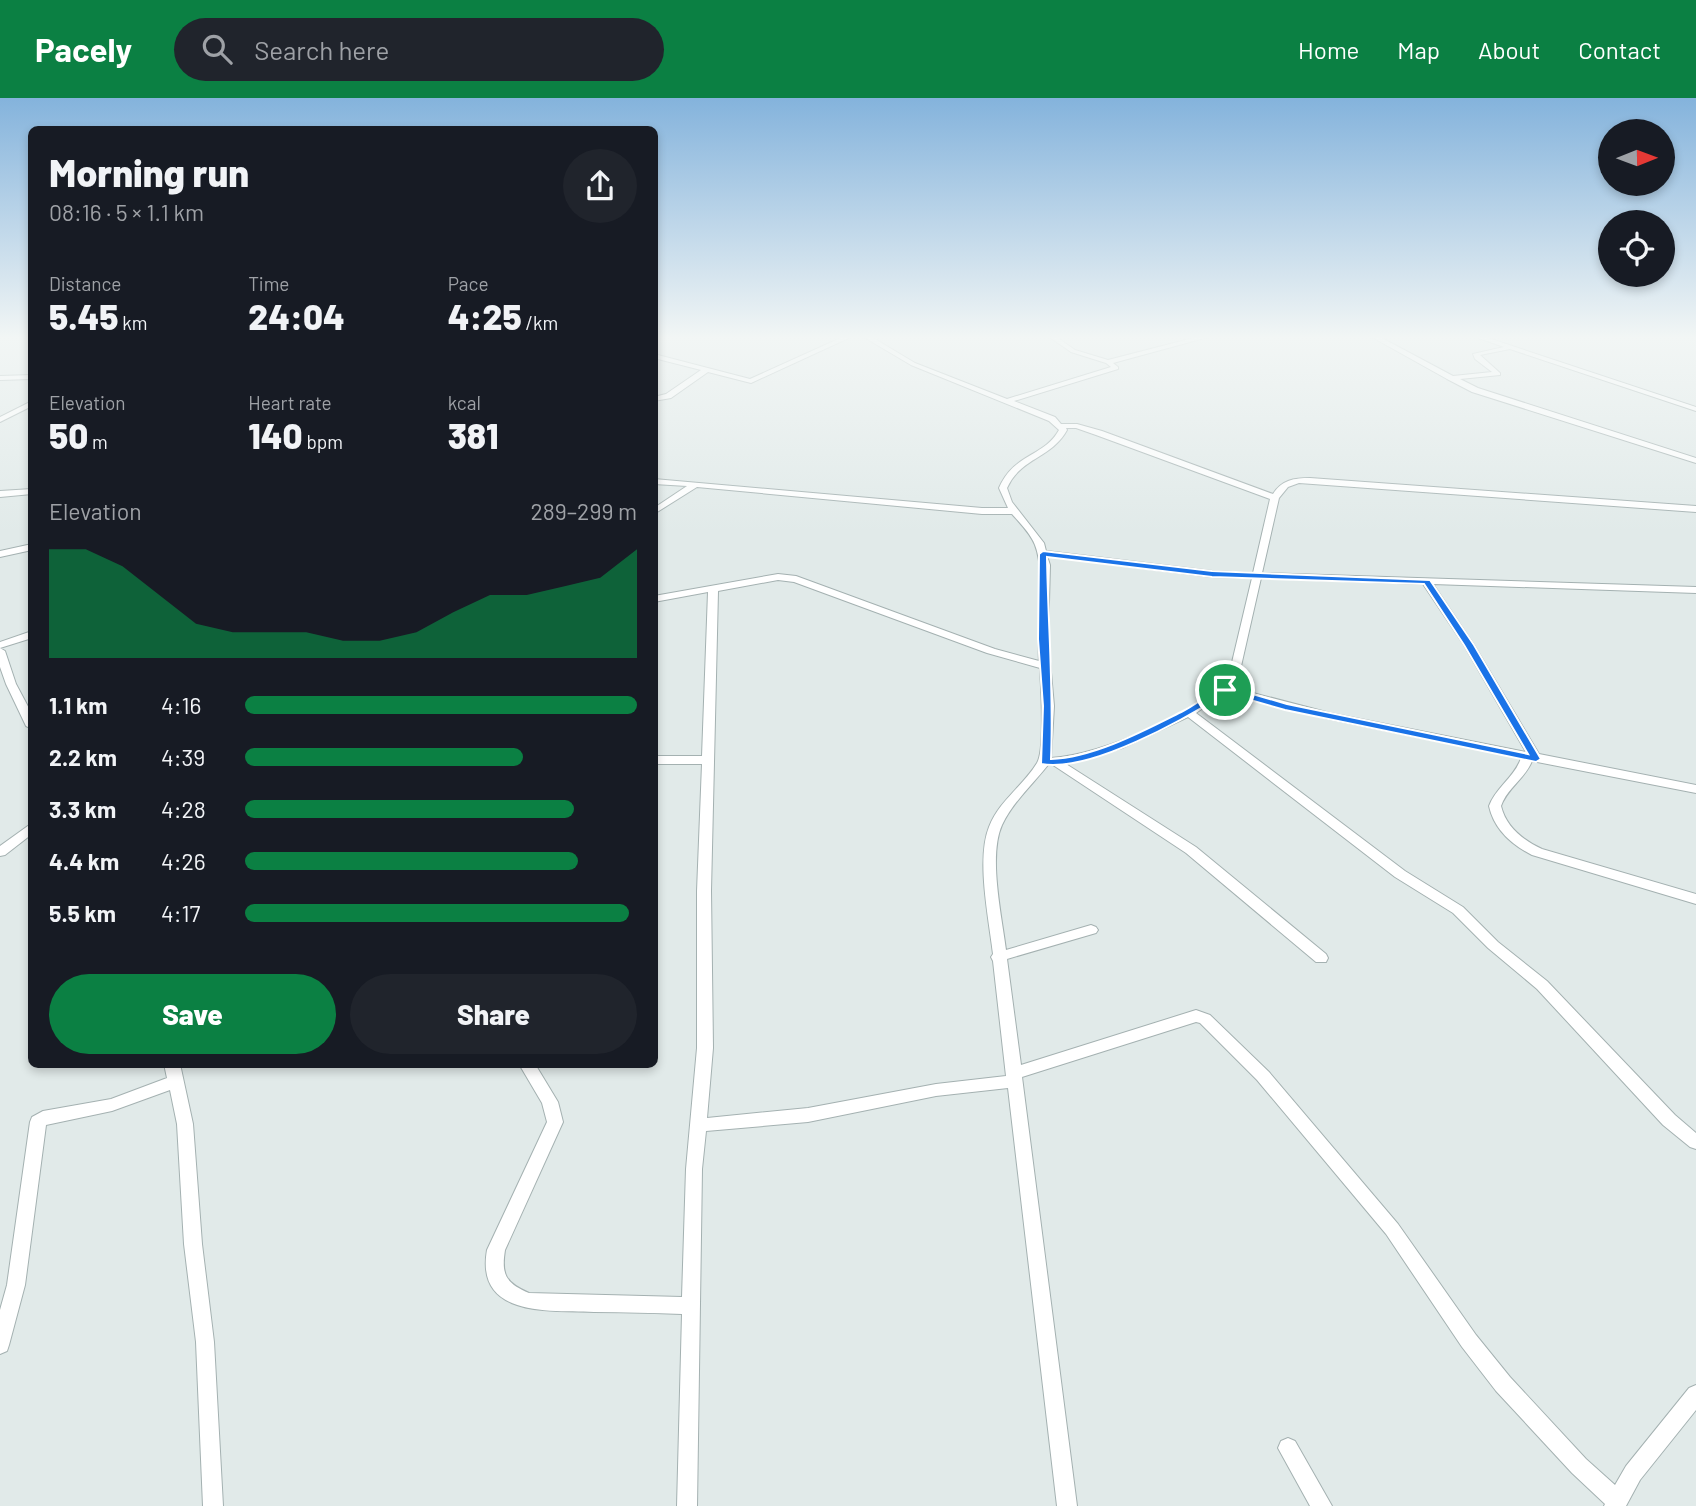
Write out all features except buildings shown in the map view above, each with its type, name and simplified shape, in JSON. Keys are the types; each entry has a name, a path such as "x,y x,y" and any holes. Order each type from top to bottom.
{"street":[{"path":"1009,402 1061,426 1077,426 1099,432 1275,498"},
{"path":"1509,402 1696,461"},
{"path":"1674,402 1696,409"},
{"path":"3,417 28,405"},
{"path":"3,417 28,414"},
{"path":"1051,763 1045,666 1043,554 1034,535 1014,510 1003,488 1007,477 1016,466 1058,439 1063,430 1061,426"},
{"path":"1068,1506 998,957 990,875 991,841 995,826 1007,806 1051,763 1102,751 1189,713 1225,690 1234,675 1275,498 1286,484 1310,480 1696,509"},
{"path":"658,481 982,511 1014,510"},
{"path":"658,509 696,484"},
{"path":"0,494 28,491"},
{"path":"0,554 28,548"},
{"path":"1043,554 1193,572 1258,576 1696,590"},
{"path":"658,598 778,578 796,579 991,651 1045,666"},
{"path":"1427,582 1469,645 1532,758"},
{"path":"687,1506 694,1169 705,1048 707,760 713,590"},
{"path":"0,645 28,635"},
{"path":"0,651 4,675 28,719"},
{"path":"1225,690 1318,714 1696,789"},
{"path":"1189,713 1400,874 1458,910 1493,945 1542,985 1669,1120 1696,1142"},
{"path":"1532,758 1500,794 1495,806 1501,822 1522,844 1547,855 1696,899"},
{"path":"658,760 707,760"},
{"path":"1051,763 1191,850 1321,958"},
{"path":"0,852 28,830"},
{"path":"998,957 1091,930"},
{"path":"699,1125 808,1115 1013,1078 1196,1016 1205,1019 1263,1076 1392,1229 1469,1341 1503,1384 1615,1504 1633,1473 1696,1395"},
{"path":"529,1068 550,1102 555,1122 496,1250 493,1262 497,1283 515,1297 536,1302 691,1306"},
{"path":"0,1345 16,1285 35,1130 39,1119 112,1105 174,1073 185,1124 193,1244 205,1342 213,1506"},
{"path":"1288,1448 1322,1506"}],"route":[{"path":"1043,554 1212,574 1427,582 1469,645 1501,704 1536,759 1285,707 1225,690 1189,713 1109,749 1081,759 1045,762 1048,706 1043,639 1046,583 1043,554"}]}
